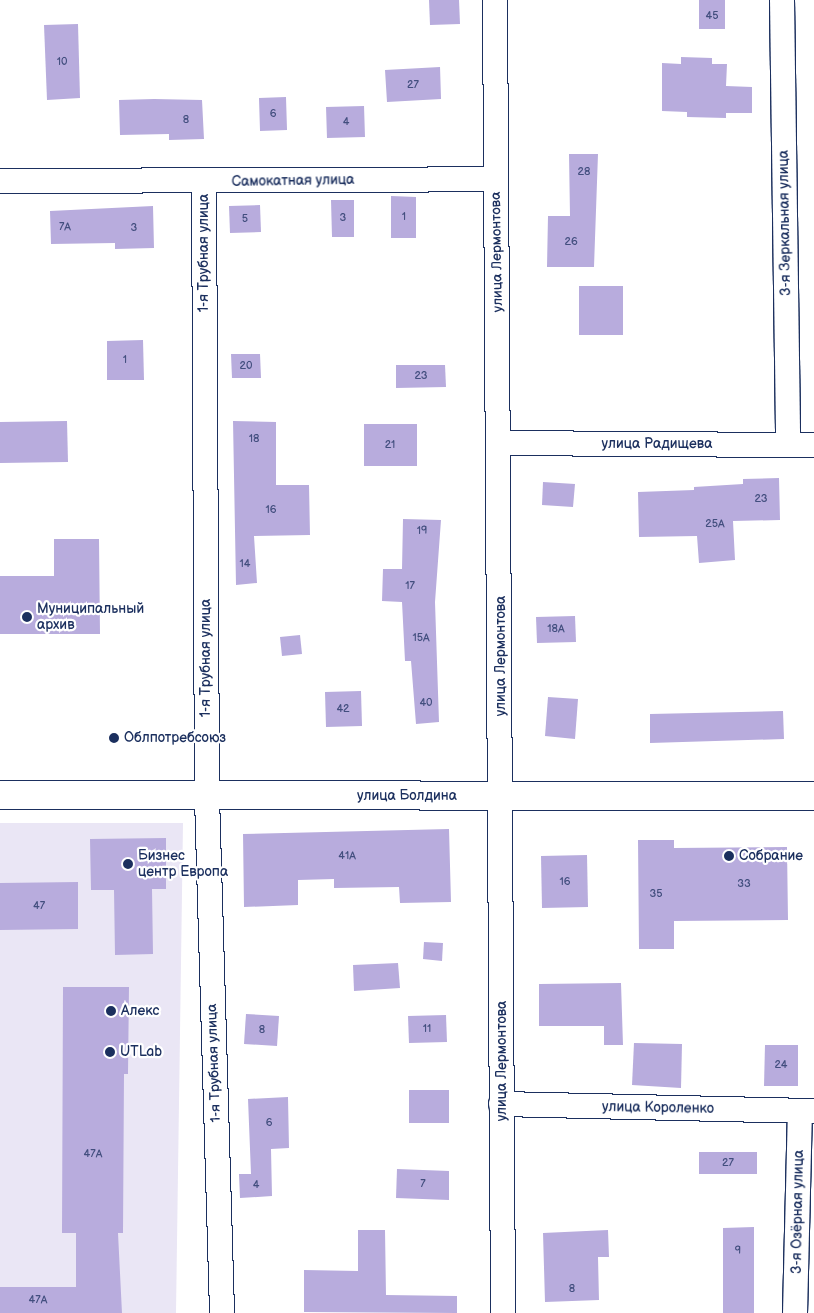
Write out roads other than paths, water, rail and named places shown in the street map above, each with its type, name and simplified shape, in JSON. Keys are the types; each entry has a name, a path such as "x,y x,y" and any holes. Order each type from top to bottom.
{"main road":[{"name":"улица Болдина","path":"0,795 207,797 502,795 814,796"}],"street":[{"name":"улица Лермонтова","path":"495,0 500,443 503,1313"},
{"name":"3-я Зеркальная улица","path":"782,0 788,445"},
{"name":"Самокатная улица","path":"0,181 204,182 496,179"},
{"name":"1-я Трубная улица","path":"204,182 207,797 222,1313"},
{"name":"улица Радищева","path":"500,443 814,446"},
{"name":"улица Короленко","path":"501,1104 807,1111"},
{"name":"3-я Озёрная улица","path":"796,1313 807,1111"}],"place":[{"name":"Муниципальный архив","path":"27,617"},
{"name":"Облпотребсоюз","path":"114,738"},
{"name":"Собрание","path":"729,856"},
{"name":"Бизнес центр Европа","path":"128,864"},
{"name":"Алекс","path":"111,1011"},
{"name":"UTLab","path":"110,1052"}]}
